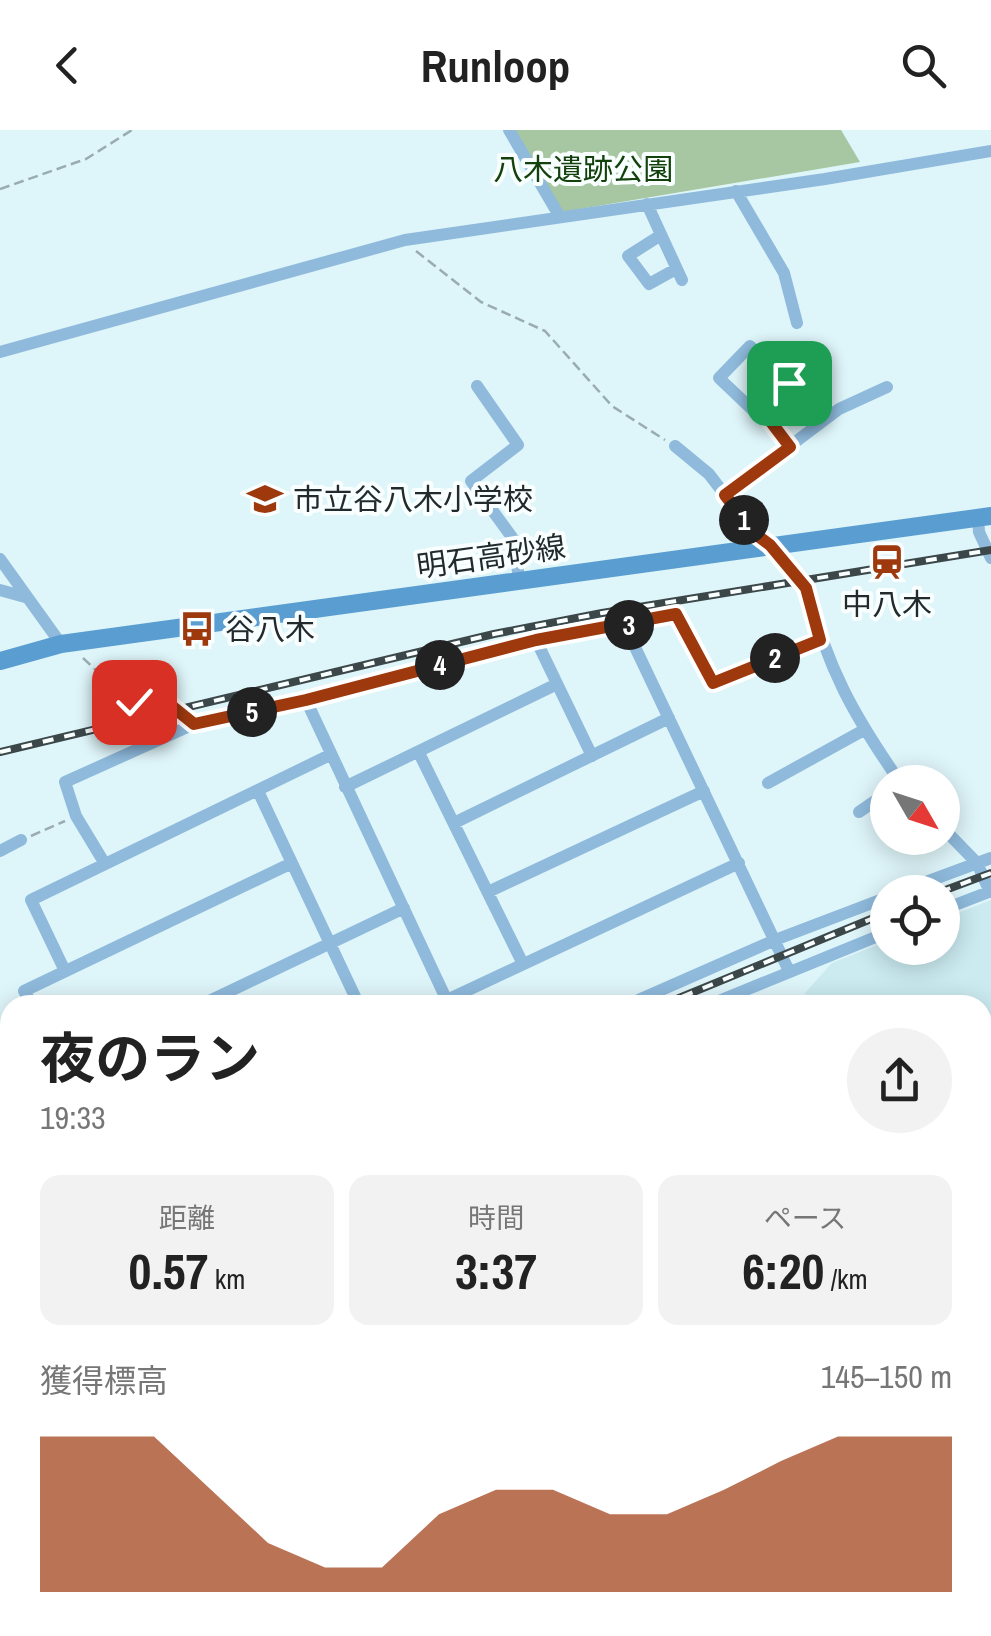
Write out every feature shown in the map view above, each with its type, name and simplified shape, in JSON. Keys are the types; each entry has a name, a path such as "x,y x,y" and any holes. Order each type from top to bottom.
{"main road":[{"name":"明石高砂線","path":"0,662 61,644 984,517"}],"street":[{"path":"509,130 560,217"},
{"path":"0,352 405,240 991,151"},
{"path":"736,191 784,273 796,323"},
{"path":"647,204 661,235 679,275 649,284 628,256 661,235"},
{"path":"750,346 789,383 765,414 762,419 719,378 750,346"},
{"path":"477,386 518,444 471,481 514,540 519,580"},
{"path":"725,495 839,409 887,387"},
{"path":"765,414 790,447"},
{"path":"675,446 709,474 754,533 770,545"},
{"path":"984,517 980,532 991,558"},
{"path":"0,558 61,644"},
{"path":"806,588 820,640 843,694 888,765"},
{"path":"0,590 24,597"},
{"path":"105,864 76,816 65,782 194,724 306,700 536,640 676,614 713,683 820,640"},
{"path":"625,626 789,971"},
{"path":"536,640 592,756"},
{"path":"345,786 558,684"},
{"path":"306,700 444,995"},
{"path":"454,823 669,718"},
{"path":"768,784 864,730"},
{"path":"420,753 523,964"},
{"path":"65,971 30,900 330,755"},
{"path":"258,791 354,995"},
{"path":"488,892 704,791"},
{"path":"858,812 870,804"},
{"path":"0,851 21,840"},
{"path":"960,841 984,860 990,892 960,903"},
{"path":"944,875 984,860"},
{"path":"27,995 24,991 292,863"},
{"path":"463,995 739,863"},
{"path":"650,995 870,904"},
{"path":"221,995 404,908"},
{"path":"732,995 870,939"}],"path":[{"path":"0,189 86,159 132,130"},
{"path":"405,240 481,302 544,331 612,406 675,446"},
{"path":"770,545 806,588"},
{"path":"61,644 79,654 122,695 134,702 163,699 194,724"},
{"path":"21,840 76,816"}],"shaded area":[{"path":"991,900 991,995 806,995 832,963 870,948 870,965 960,965 960,912"}],"green space":[{"name":"八木遺跡公園","path":"514,130 841,130 860,162 562,212"}],"railway":[{"path":"0,752 494,634 991,550"},
{"path":"960,885 991,873"},
{"path":"686,995 870,919"}],"place":[{"name":"市立谷八木小学校","path":"265,499"},
{"name":"中八木","path":"887,562"},
{"name":"谷八木","path":"197,629"}],"route":[{"path":"134,702 163,699 194,724 306,700 536,640 676,614 713,683 820,640 806,588 770,545 754,533 725,495 790,447 765,414 789,383"}]}
